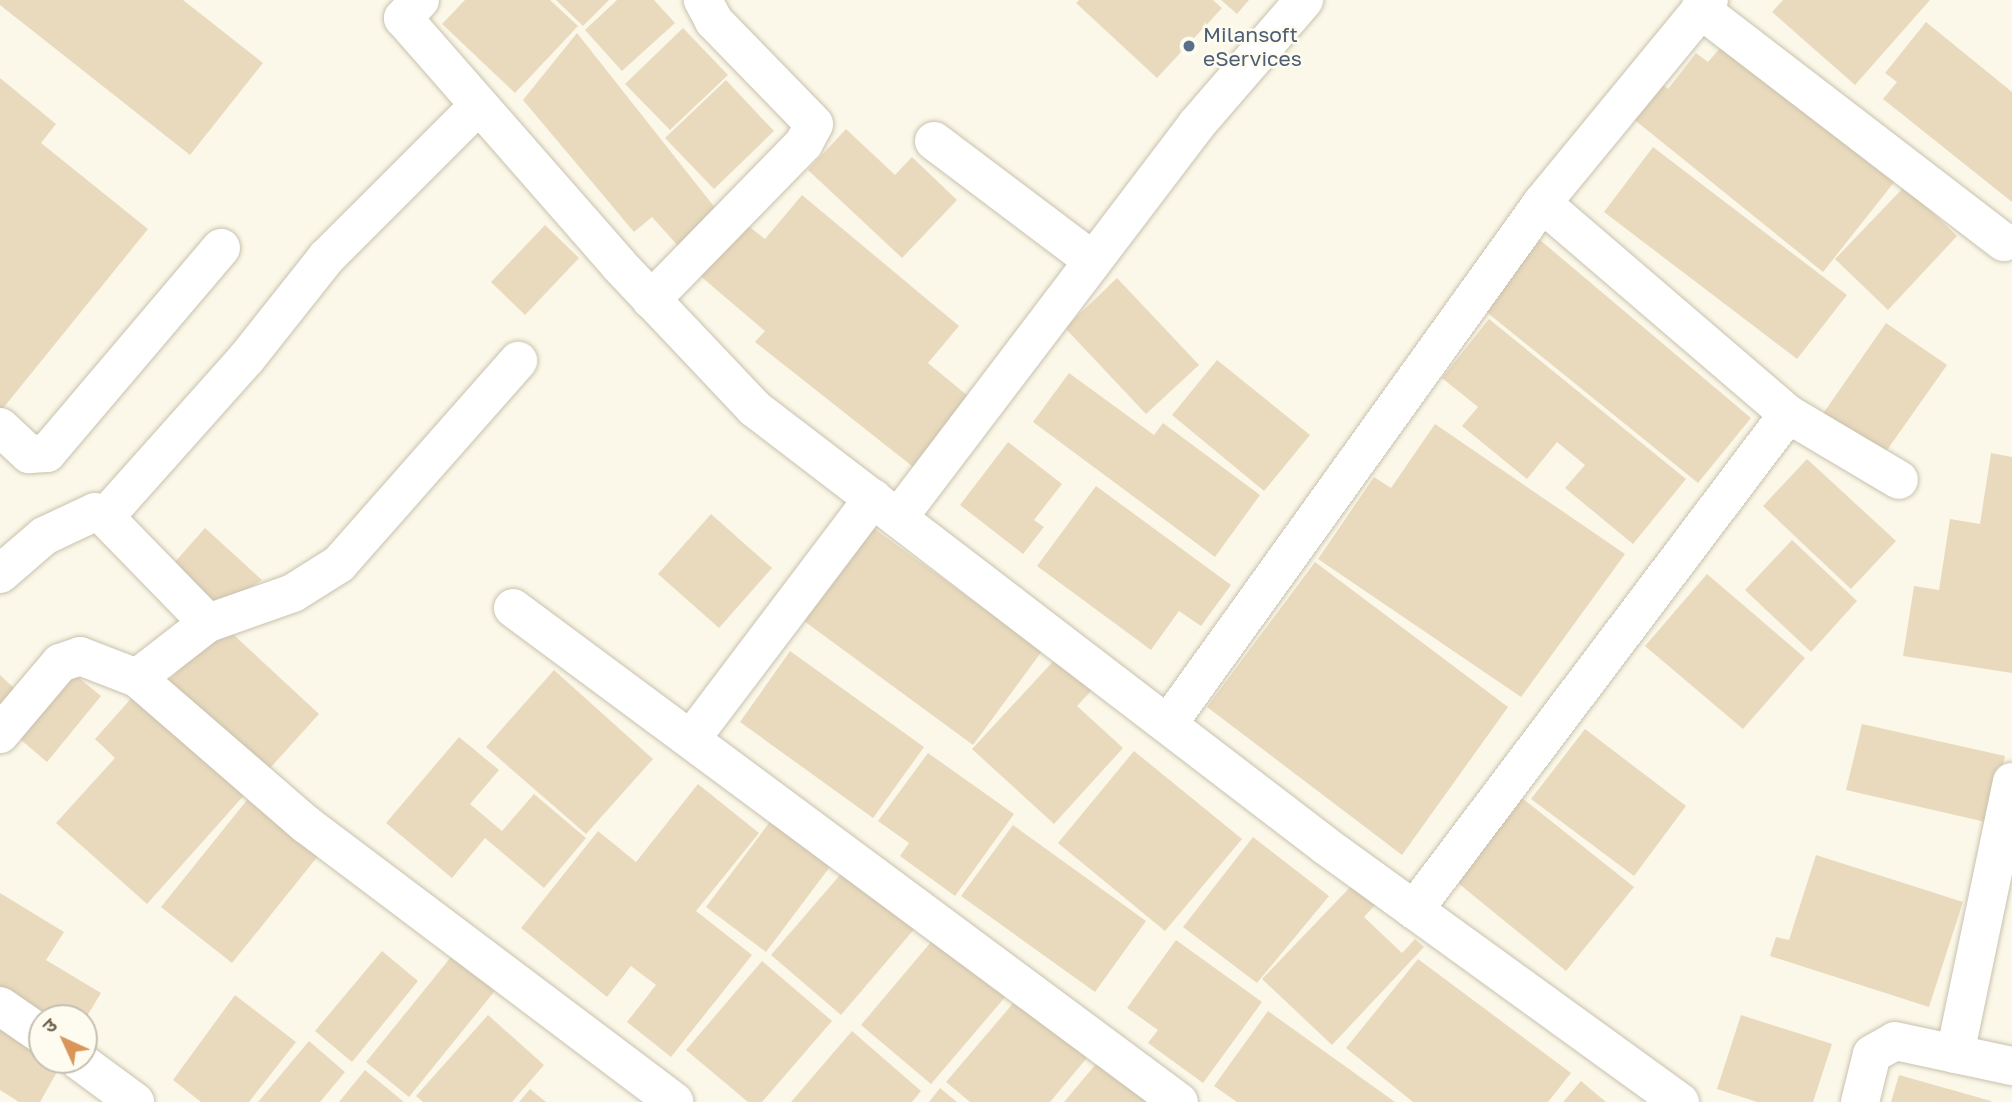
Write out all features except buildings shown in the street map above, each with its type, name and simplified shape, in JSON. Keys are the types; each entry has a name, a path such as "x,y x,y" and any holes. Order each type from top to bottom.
{"street":[{"path":"419,0 404,18 651,300 754,408 1414,910 1680,1102"},
{"path":"651,300 804,143 814,124 714,21 703,0"},
{"path":"691,739 1093,261 1197,124 1304,0"},
{"path":"1168,724 1542,203 1705,5 2004,242"},
{"path":"105,517 246,359 326,258 479,105"},
{"path":"934,141 1093,261"},
{"path":"1542,203 1788,414 1899,480"},
{"path":"0,427 29,454 47,453 221,248"},
{"path":"137,678 208,623 293,593 339,564 518,361"},
{"path":"1414,910 1788,414"},
{"path":"0,574 44,536 95,512 105,517 208,623"},
{"path":"513,608 1179,1102"},
{"path":"0,734 60,663 80,656 137,678 307,825 674,1102"},
{"path":"1955,1054 2012,782"},
{"path":"0,1006 28,1025"},
{"path":"1860,1102 1872,1054 1895,1041 2012,1066"},
{"path":"97,1074 135,1102"}],"place":[{"name":"Milansoft eServices","path":"1189,46"}]}
